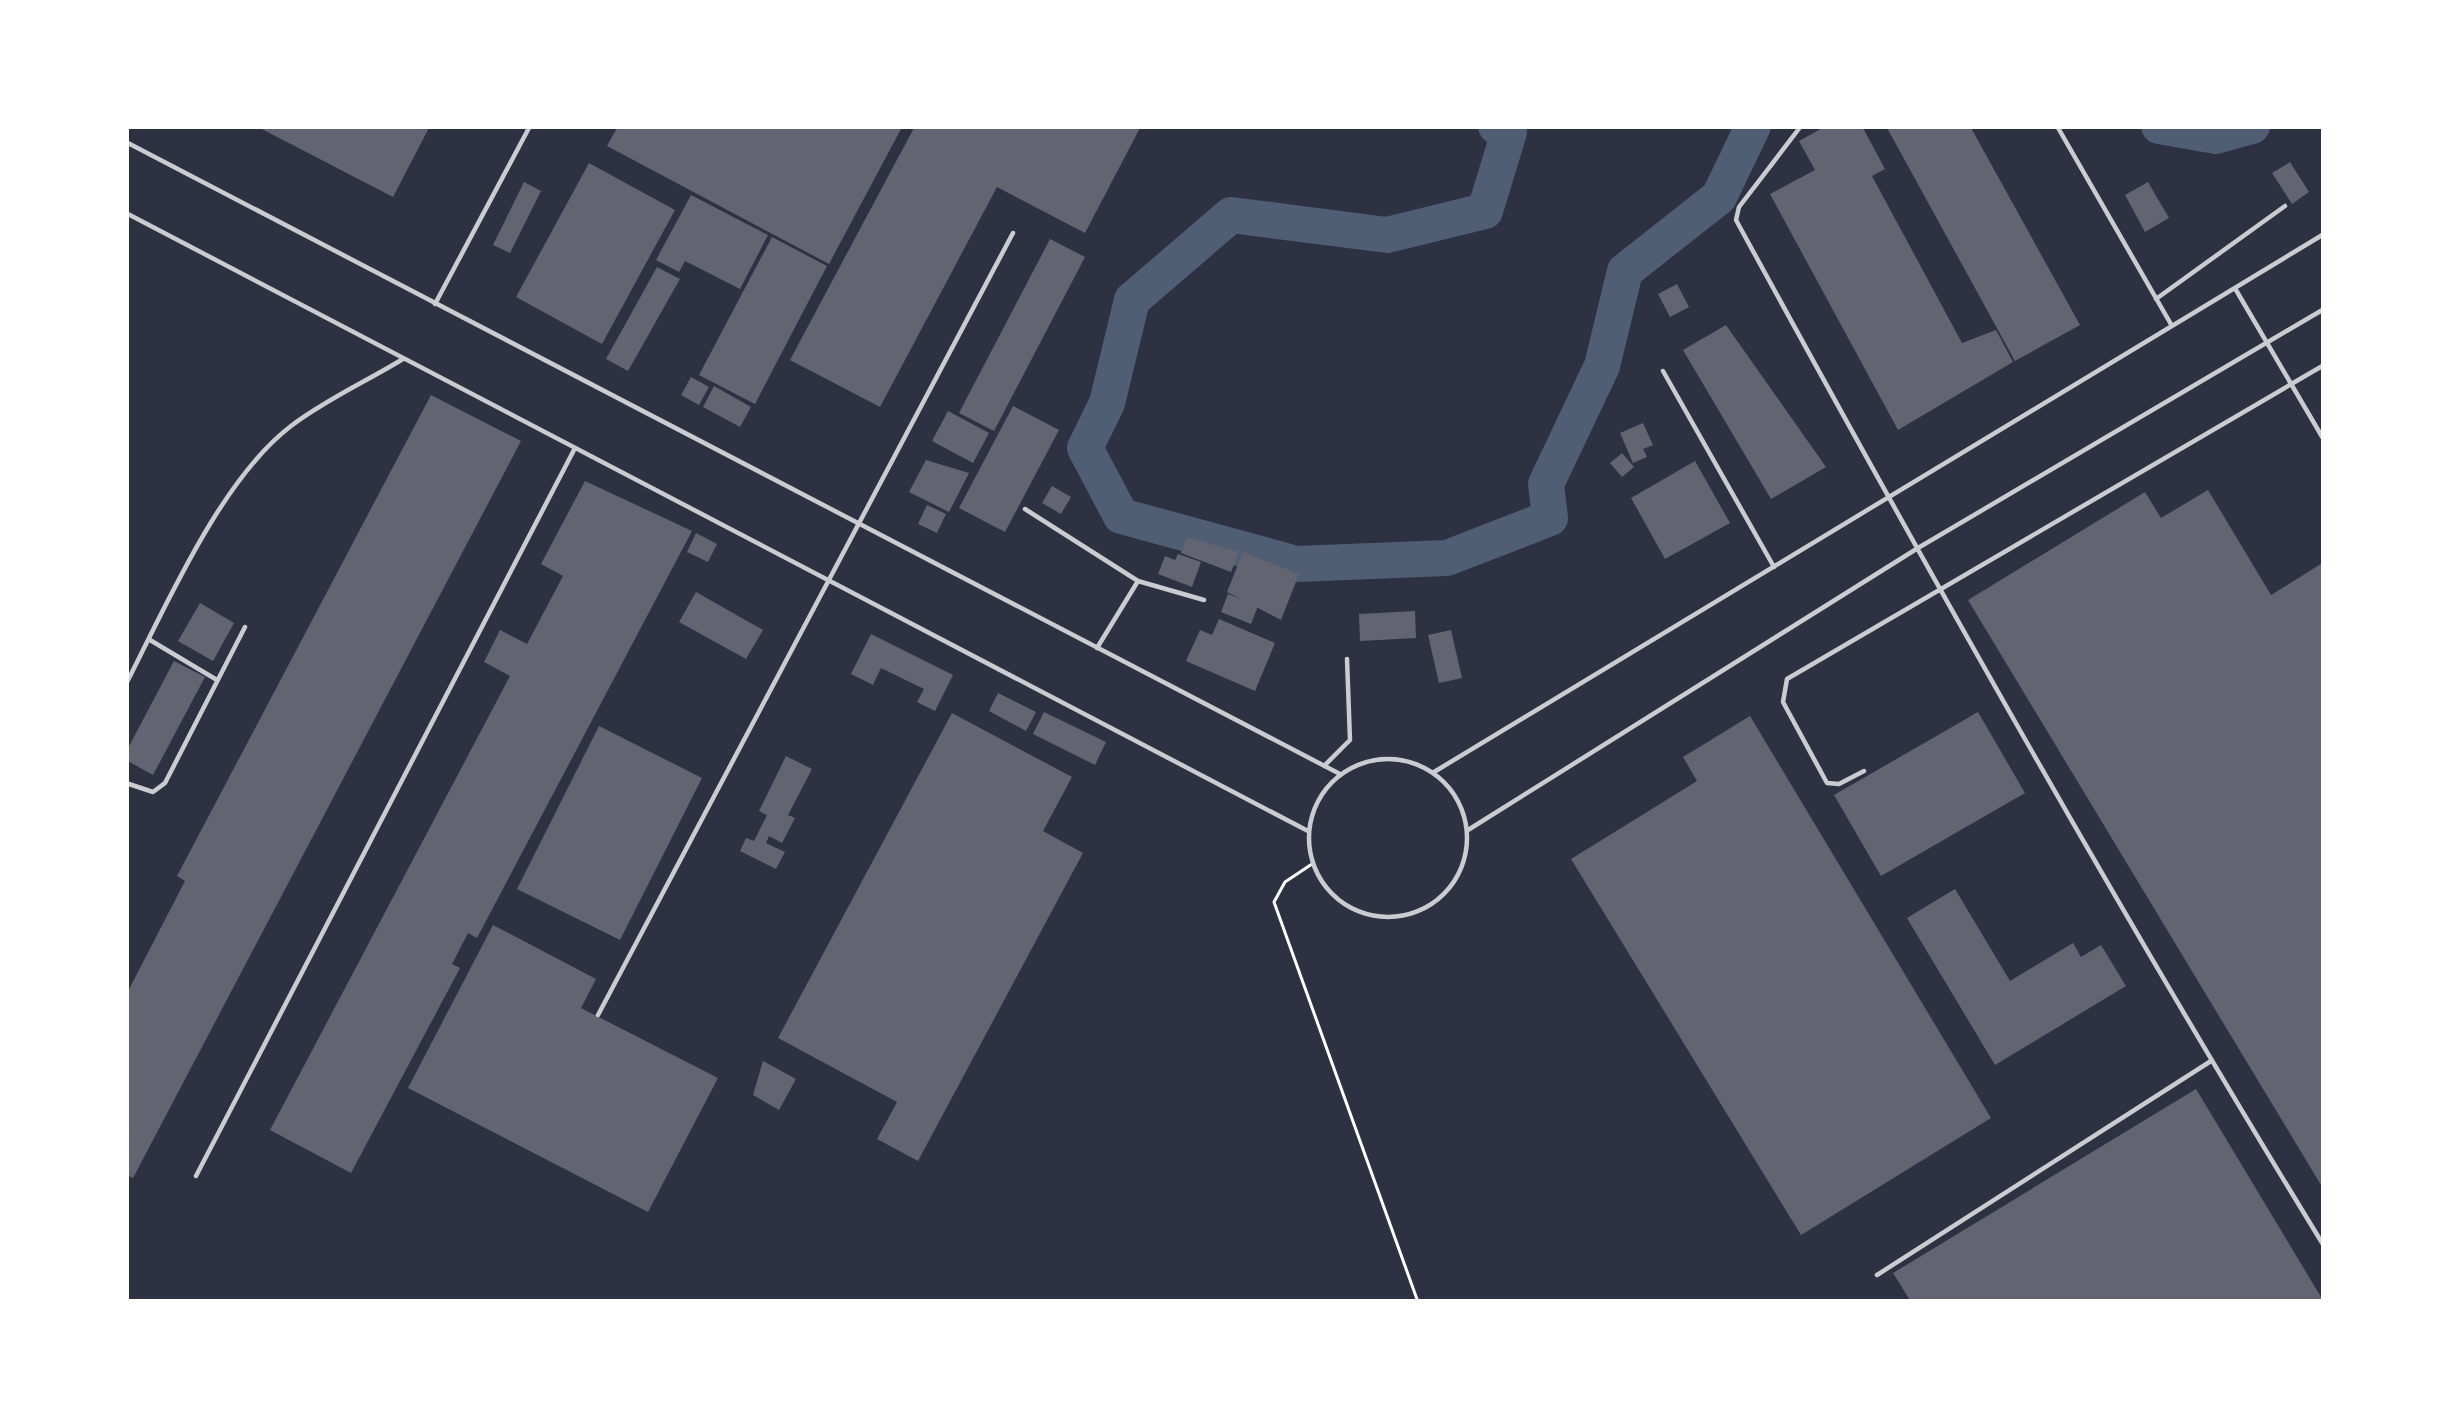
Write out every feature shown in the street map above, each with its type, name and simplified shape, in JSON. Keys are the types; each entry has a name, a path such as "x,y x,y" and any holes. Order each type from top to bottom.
{"lane":[{"path":"435,304 530,126"},
{"path":"1801,126 1739,208 1736,220 1887,498 2211,1061 2324,1246"},
{"path":"2057,126 2172,326"},
{"path":"126,142 1340,774"},
{"path":"2156,299 2285,206"},
{"path":"126,213 1308,831"},
{"path":"598,1015 1013,233"},
{"path":"1434,772 2324,234"},
{"path":"2235,288 2324,440"},
{"path":"1468,830 1918,548 2324,309"},
{"path":"126,683 194,553 272,445 291,426 405,358"},
{"path":"1864,771 1839,784 1827,783 1783,702 1783,684 2324,365"},
{"path":"1663,371 1774,567"},
{"path":"196,1176 575,448"},
{"path":"1025,509 1138,581 1204,600"},
{"path":"1097,648 1138,581"},
{"path":"126,783 153,792 165,783 245,627"},
{"path":"149,639 218,680"},
{"path":"1324,766 1350,740 1347,659"},
{"path":"1403,759 1434,772 1457,797 1468,830 1464,863 1448,892 1421,911 1388,919 1355,912 1328,892 1312,864 1308,831 1318,800 1340,774 1370,760 1403,759"},
{"path":"1876,1275 2211,1061"}],"path":[{"path":"1312,864 1286,882 1274,902 1418,1302"}],"building":[{"path":"256,126 430,126 393,197"},
{"path":"618,126 901,129 829,264 607,146"},
{"path":"915,126 1141,126 1085,233 997,187 880,407 790,360"},
{"path":"1826,126 1862,126 1885,169 1872,176 1962,343 1996,330 2013,362 1898,430 1770,194 1815,170 1799,141"},
{"path":"1886,126 1970,126 2080,325 2015,361"},
{"path":"2290,162 2309,192 2292,204 2272,173"},
{"path":"589,163 675,210 602,344 516,297"},
{"path":"524,182 541,191 510,253 493,245"},
{"path":"2148,182 2169,218 2145,232 2125,195"},
{"path":"691,195 768,235 740,289 685,261 679,272 656,260"},
{"path":"772,237 827,266 755,404 699,375"},
{"path":"1050,239 1085,257 994,431 959,413"},
{"path":"657,267 680,279 628,371 606,359"},
{"path":"1677,284 1689,307 1670,317 1658,294"},
{"path":"1726,325 1826,467 1771,499 1683,350"},
{"path":"691,377 709,387 699,405 681,395"},
{"path":"714,386 751,407 740,427 703,407"},
{"path":"431,395 521,441 133,1178 126,1175 126,995 185,881 177,876"},
{"path":"1013,406 1059,430 1005,532 959,508"},
{"path":"948,411 989,433 973,463 932,441"},
{"path":"1643,423 1653,445 1643,449 1647,457 1633,463 1620,433"},
{"path":"1622,453 1634,467 1622,477 1610,463"},
{"path":"926,460 969,473 949,512 909,492"},
{"path":"1695,461 1730,523 1665,559 1631,498"},
{"path":"585,481 692,531 477,938 468,933 452,964 460,968 351,1173 270,1130 510,676 484,662 500,630 527,644 563,576 541,564"},
{"path":"1052,486 1071,497 1061,514 1042,503"},
{"path":"2208,490 2271,595 2324,562 2324,1190 1968,600 2145,492 2161,518"},
{"path":"927,505 946,514 937,533 918,524"},
{"path":"696,533 717,544 708,562 687,552"},
{"path":"1187,537 1239,552 1231,572 1181,553"},
{"path":"1243,552 1299,574 1281,620 1227,592"},
{"path":"1178,554 1201,562 1192,587 1158,574 1165,556 1175,560"},
{"path":"696,592 763,630 746,659 679,622"},
{"path":"1228,594 1258,606 1251,624 1221,612"},
{"path":"200,603 234,623 213,661 178,641"},
{"path":"1415,611 1416,638 1360,641 1359,614"},
{"path":"1219,619 1275,643 1255,691 1186,661 1200,630 1212,635"},
{"path":"1451,630 1462,678 1439,683 1428,635"},
{"path":"871,634 953,675 935,711 917,702 924,689 881,668 873,685 851,674"},
{"path":"174,661 205,677 153,775 126,760 126,752"},
{"path":"998,693 1036,712 1026,731 989,711"},
{"path":"1044,712 1106,742 1095,765 1033,734"},
{"path":"1978,712 2025,793 1881,876 1834,795"},
{"path":"952,713 1072,777 1043,831 1083,853 918,1161 877,1139 897,1102 778,1038"},
{"path":"1750,716 1991,1118 1801,1235 1571,859 1697,781 1683,757"},
{"path":"599,726 702,778 620,940 517,889"},
{"path":"786,756 812,769 788,815 795,818 782,843 769,836 766,843 785,852 776,869 740,851 746,838 754,841 767,815 759,811"},
{"path":"1955,889 2010,981 2073,943 2081,957 2101,945 2126,986 1995,1065 1907,918"},
{"path":"493,925 596,979 581,1008 718,1078 648,1212 408,1088"},
{"path":"763,1061 796,1079 779,1110 753,1095"},
{"path":"2196,1089 2324,1302 1911,1302 1893,1273"}],"waterway":[{"path":"1496,126 1509,132 1485,211 1387,235 1231,215 1132,300 1107,403 1085,448 1121,516 1297,564 1447,558 1550,518 1546,484 1602,366 1625,271 1719,197 1753,126"},
{"path":"2159,126 2216,136 2252,126"}]}
